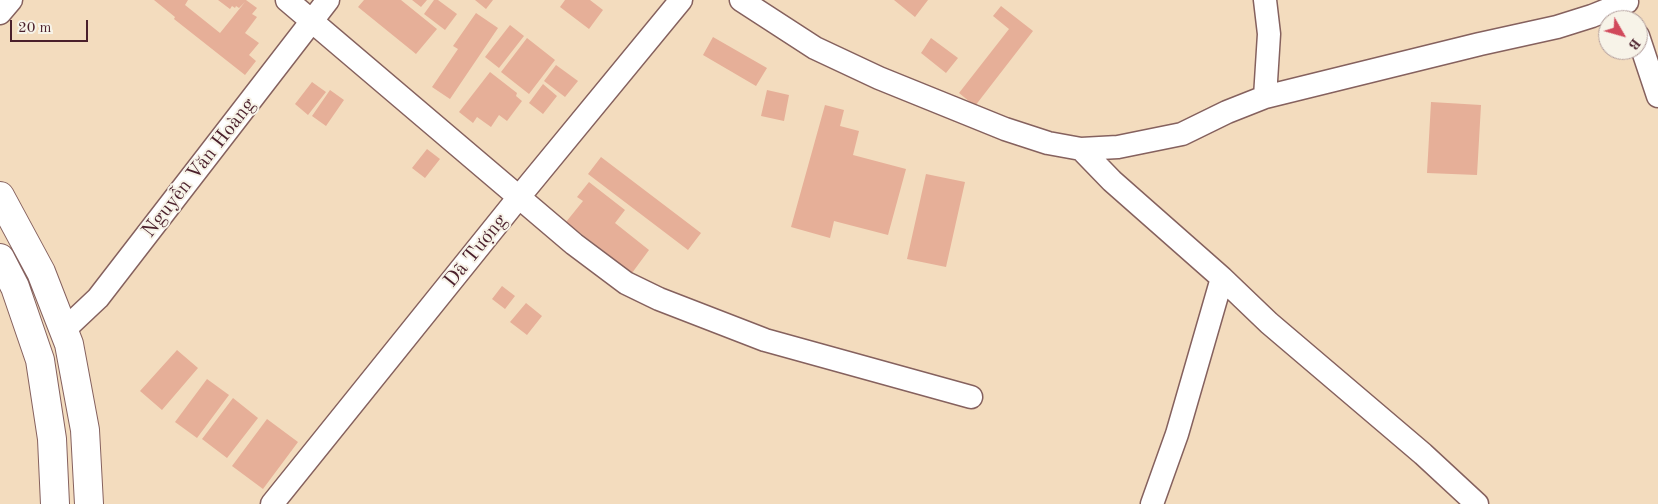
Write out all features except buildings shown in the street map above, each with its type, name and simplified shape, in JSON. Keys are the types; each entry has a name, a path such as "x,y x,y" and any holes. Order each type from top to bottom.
{"main road":[{"path":"0,196 41,272 68,344 85,430 89,504"},
{"path":"0,258 15,286 40,360 52,439 55,504"}],"street":[{"path":"0,13 10,0"},
{"path":"287,0 574,244 626,283 659,299 765,340 971,397"},
{"name":"Nguyễn Văn Hoàng","path":"63,331 98,298 328,0"},
{"name":"Dã Tượng","path":"272,504 519,197 681,0"},
{"path":"741,0 816,48 879,78 1005,129 1048,143 1081,149 1118,147 1182,134 1227,112 1266,97 1557,27 1629,7"},
{"path":"1266,0 1269,34 1266,97"},
{"path":"1646,60 1658,96"},
{"path":"1081,149 1112,181 1222,278 1270,324 1422,454 1477,504"},
{"path":"1152,504 1177,434 1222,278"}]}
